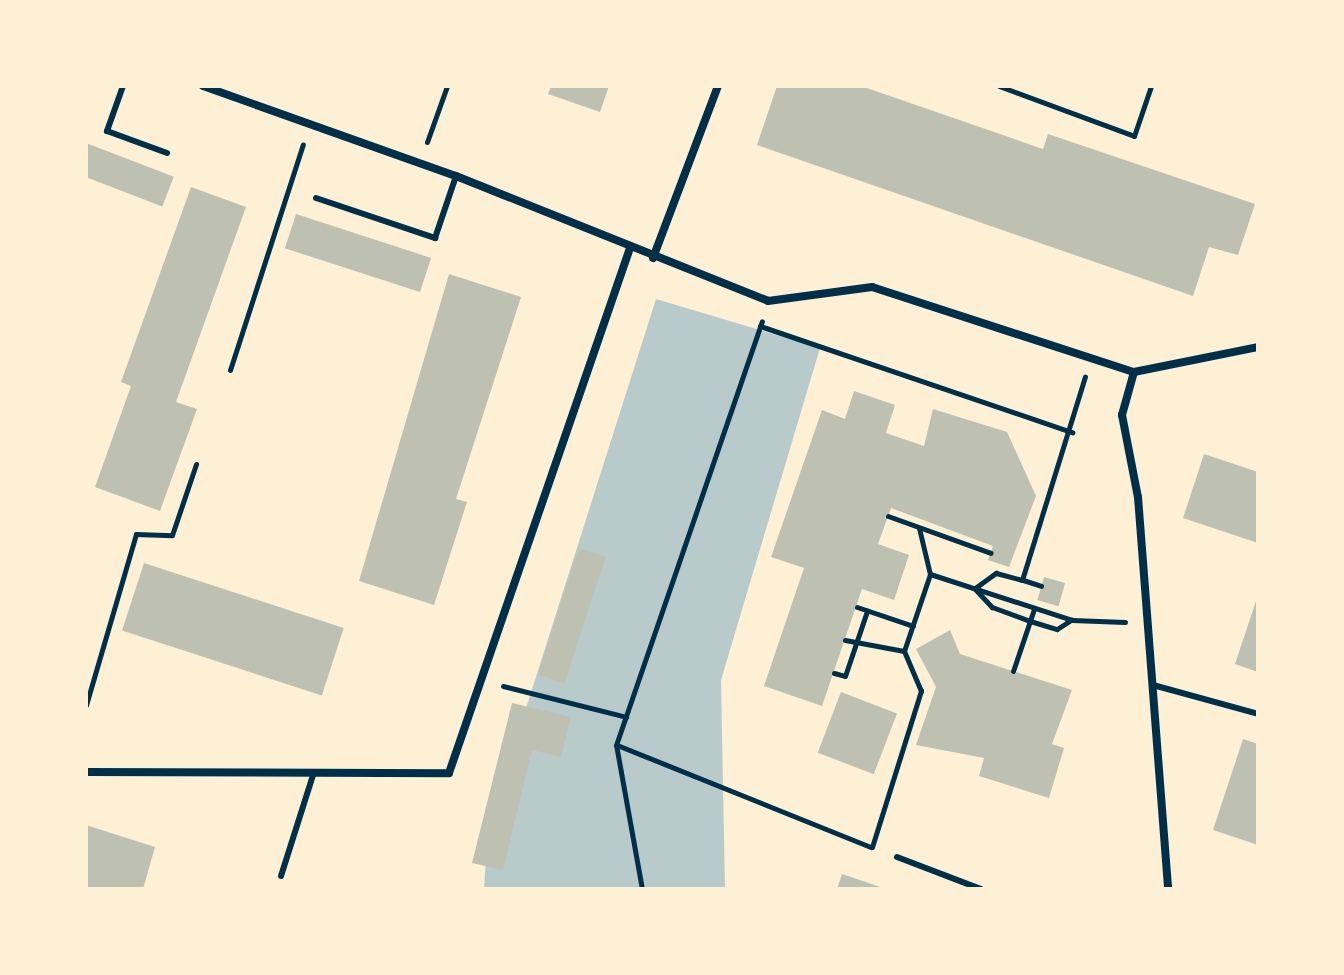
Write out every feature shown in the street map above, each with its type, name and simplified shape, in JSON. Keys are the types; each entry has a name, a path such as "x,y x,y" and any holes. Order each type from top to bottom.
{"street":[{"path":"203,86 456,176 653,258 768,301 872,287 1134,372 1258,347"},
{"path":"653,258 718,86"},
{"path":"86,772 449,773 630,248"},
{"path":"1134,372 1122,415 1149,622 1168,889"}],"lane":[{"path":"123,86 107,131 167,153"},
{"path":"316,198 435,238 456,176"},
{"path":"1153,685 1258,714"},
{"path":"281,876 314,772"},
{"path":"897,857 981,889"}],"path":[{"path":"420,163 447,86"},
{"path":"999,86 1134,136 1151,86"},
{"path":"230,370 310,124"},
{"path":"642,889 616,745 768,301"},
{"path":"760,326 1072,432"},
{"path":"1022,580 1072,432 1089,358"},
{"path":"86,705 136,534 172,535 196,464"},
{"path":"888,516 991,553"},
{"path":"872,847 921,691 904,651 930,574 919,527"},
{"path":"974,588 996,573 1041,586"},
{"path":"930,574 1072,620 1149,622"},
{"path":"974,588 992,607 1030,621 1057,629 1072,620"},
{"path":"857,607 913,626"},
{"path":"1013,671 1034,609"},
{"path":"834,673 845,676 867,611"},
{"path":"845,640 904,651"},
{"path":"481,681 626,717"},
{"path":"616,745 897,857"}],"shaded area":[{"path":"656,299 820,348 721,680 725,889 484,889 488,828"}],"building":[{"path":"551,86 609,86 600,112 548,94"},
{"path":"777,86 861,86 1043,149 1048,134 1255,204 1238,255 1209,247 1193,296 757,145"},
{"path":"86,143 174,177 162,207 86,177"},
{"path":"191,187 246,207 176,402 197,409 160,511 95,487 131,386 121,382"},
{"path":"296,214 431,258 420,292 285,248"},
{"path":"449,274 521,297 456,499 467,502 434,605 359,581"},
{"path":"854,391 895,405 886,433 924,446 933,409 1007,432 1036,496 1009,567 988,560 993,546 891,508 878,544 909,555 894,600 862,589 822,706 764,686 804,568 771,557 822,410 845,419"},
{"path":"1204,454 1258,472 1258,543 1183,518"},
{"path":"579,548 606,557 565,683 538,674"},
{"path":"144,563 344,628 322,695 122,631"},
{"path":"1044,577 1065,583 1059,606 1037,600"},
{"path":"1258,598 1258,672 1235,664"},
{"path":"950,630 960,654 1072,690 1052,744 1064,748 1049,798 979,776 984,758 916,745 936,687 916,649"},
{"path":"841,692 897,714 874,774 818,753"},
{"path":"512,703 571,717 561,757 532,750 503,870 472,863"},
{"path":"1243,739 1258,744 1258,845 1213,830"},
{"path":"86,825 155,847 143,889 86,889"},
{"path":"842,874 886,889 837,889"}]}
